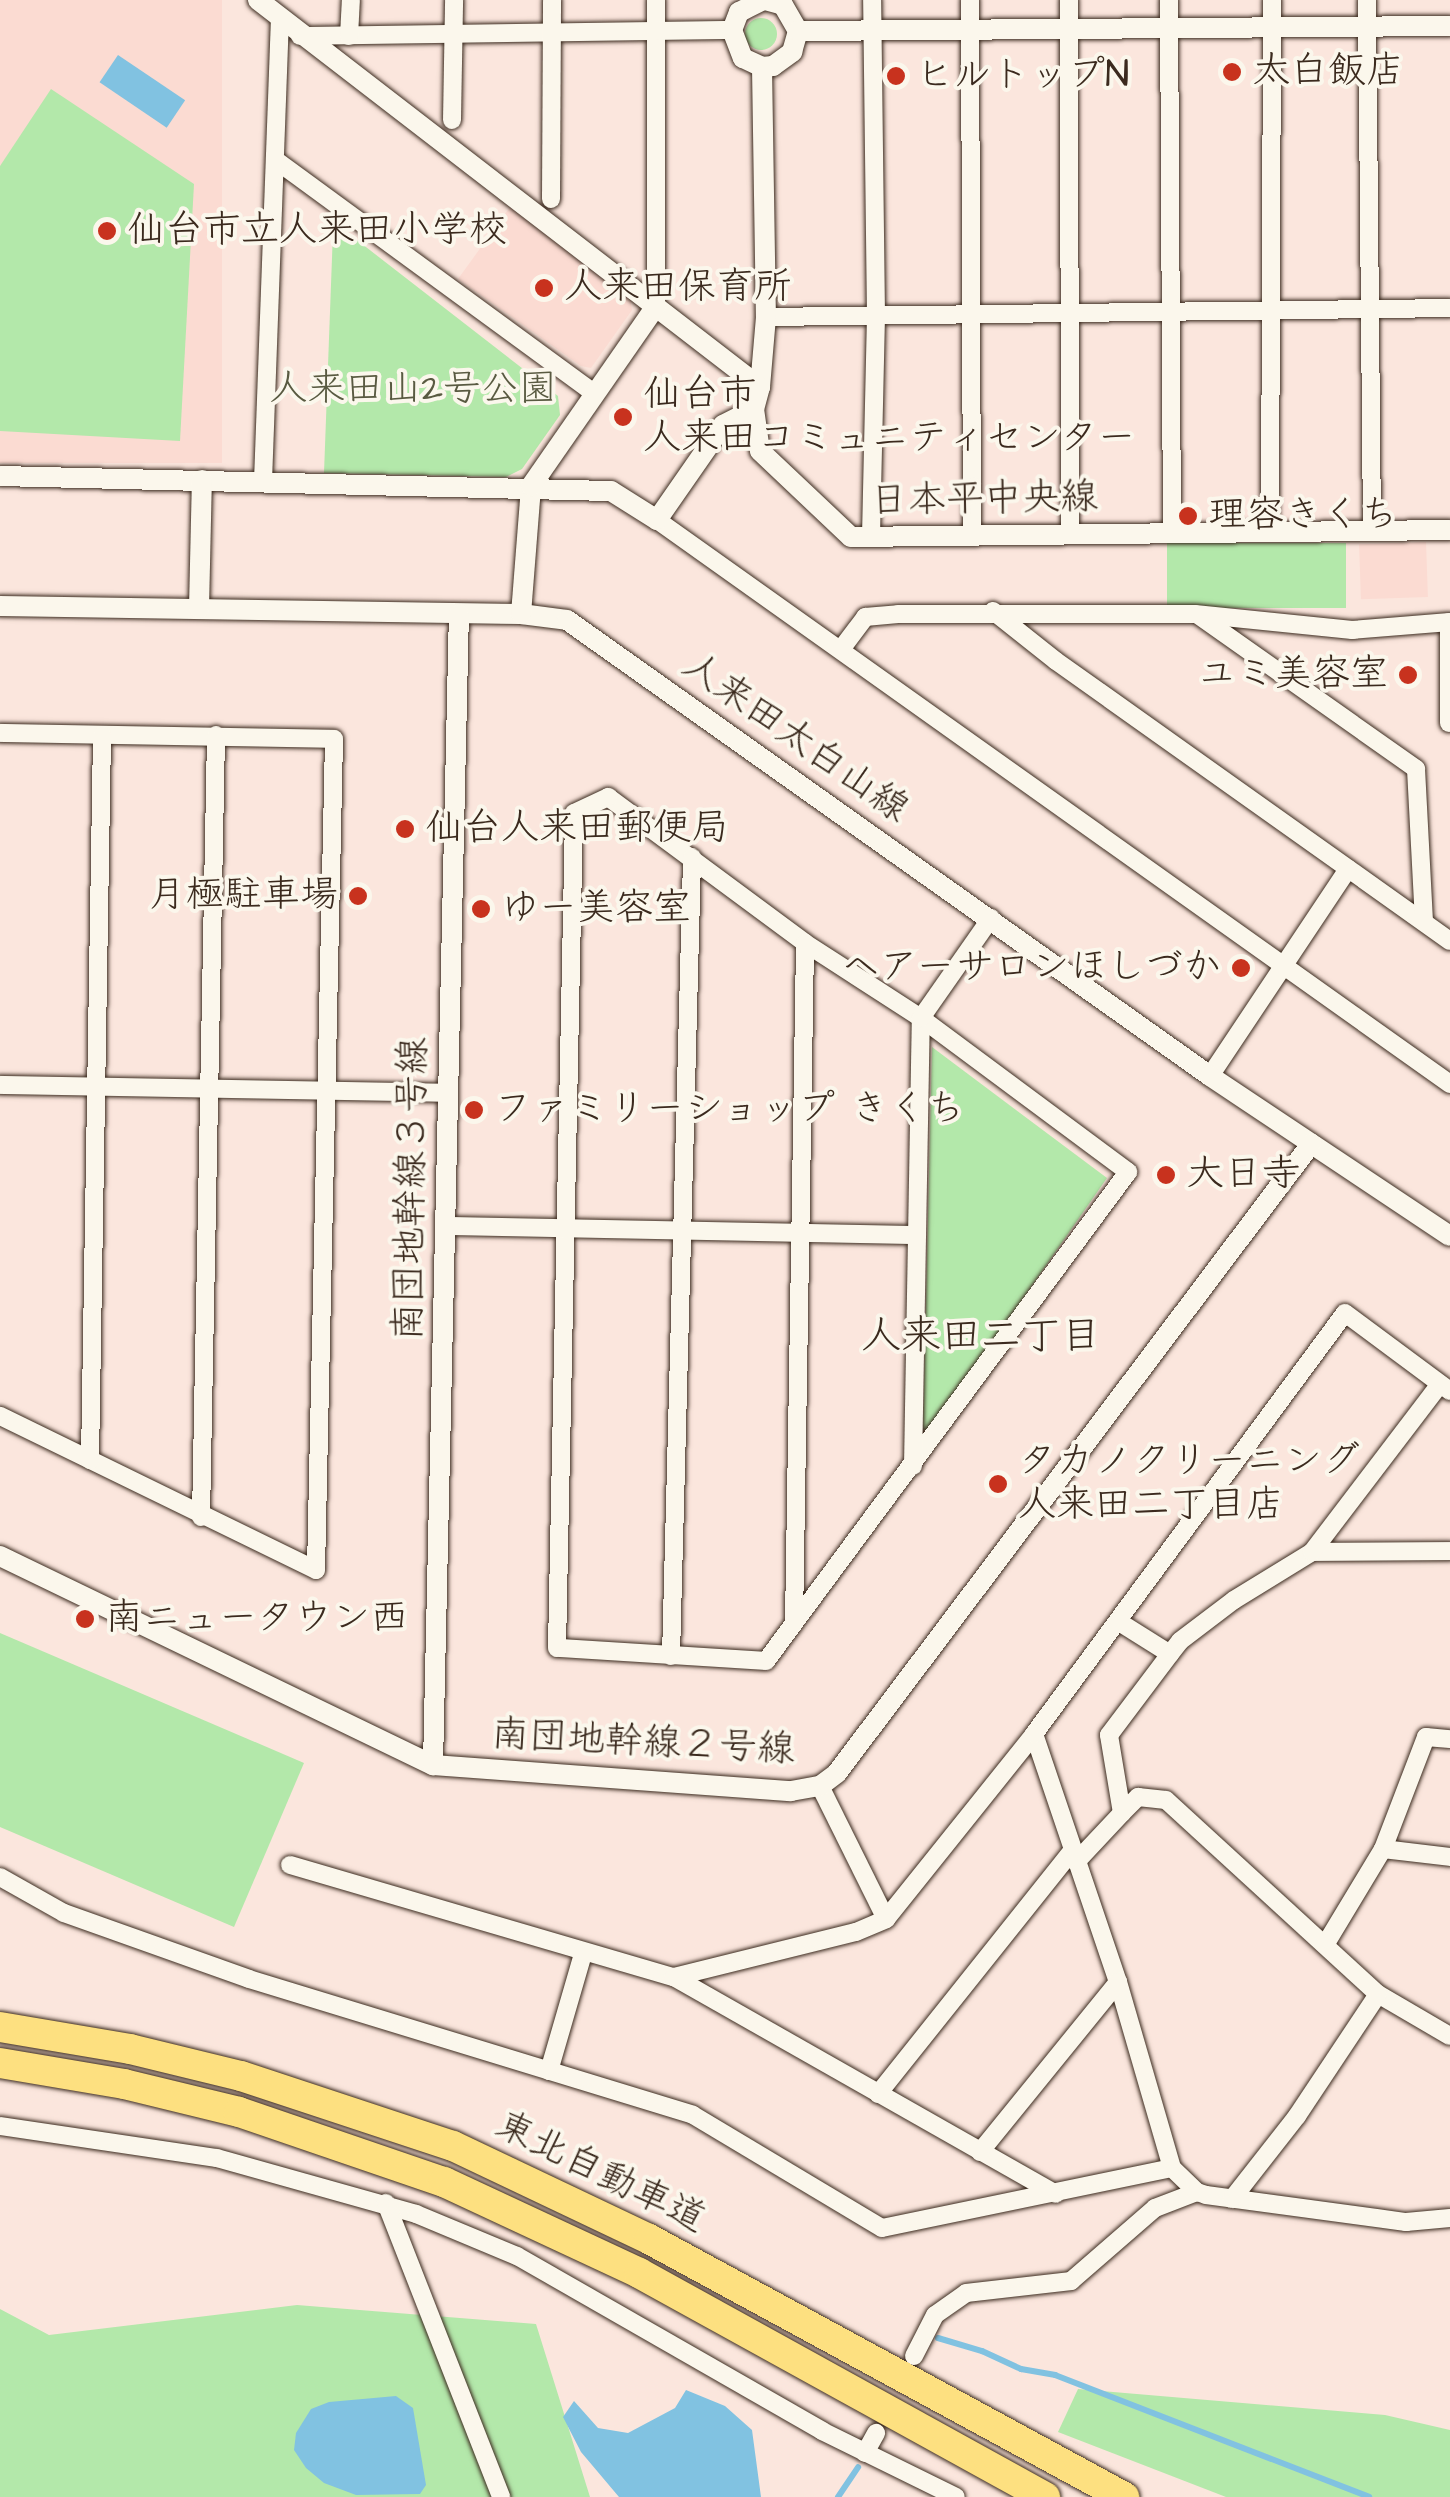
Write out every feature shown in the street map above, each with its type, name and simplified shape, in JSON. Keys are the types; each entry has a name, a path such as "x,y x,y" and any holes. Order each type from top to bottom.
{"highway":[{"name":"東北自動車道","path":"0,2027 130,2049 240,2076 453,2146 649,2238 1124,2497"},
{"name":"東北自動車道","path":"0,2063 124,2084 238,2112 444,2182 639,2273 1045,2497"}],"street":[{"path":"258,0 280,21 760,387"},
{"path":"349,36 351,0"},
{"path":"452,120 454,0"},
{"path":"551,199 552,0"},
{"path":"521,614 531,486 656,306 656,0"},
{"path":"764,0 790,12 798,31 797,42 784,61 762,67 736,50 732,30 746,6 764,0"},
{"path":"871,536 876,316 872,0"},
{"path":"970,0 975,314 972,534"},
{"path":"1069,0 1073,311 1070,533"},
{"path":"1169,0 1172,532"},
{"path":"1270,530 1272,0"},
{"path":"1367,0 1372,528"},
{"path":"263,481 280,21"},
{"path":"798,31 1450,26"},
{"path":"300,36 732,30"},
{"name":"日本平中央線","path":"762,67 766,317 760,387 754,408 760,450 851,537 1450,530"},
{"path":"277,161 594,394"},
{"path":"766,317 1450,308"},
{"path":"658,520 723,425 754,408"},
{"path":"0,476 531,486 611,492 658,520 842,648 1450,1084"},
{"path":"199,608 202,480"},
{"name":"人来田太白山線","path":"0,606 521,614 568,620 1210,1076 1450,1236"},
{"path":"842,648 865,616 993,611 1195,614 1352,630 1449,622 1449,723"},
{"path":"993,611 1450,941"},
{"name":"南団地幹線３号線","path":"433,1765 458,614"},
{"path":"1195,614 1416,768 1424,921"},
{"path":"0,733 334,739 316,1570 0,1416"},
{"path":"90,1460 102,735"},
{"path":"201,1517 216,735"},
{"path":"608,797 692,857 805,943 921,1018 1128,1172 766,1661 557,1648 574,814 608,797"},
{"path":"671,1656 692,857"},
{"path":"1210,1076 1348,869"},
{"path":"913,1466 921,1018 991,918"},
{"path":"794,1624 805,943"},
{"path":"0,1085 448,1093"},
{"name":"南団地幹線２号線","path":"0,1556 338,1723 433,1765 791,1792 820,1786 838,1774 1311,1144"},
{"path":"446,1226 915,1235"},
{"path":"674,1977 856,1932 886,1919 1119,1622 1345,1313 1445,1388 1312,1552 1234,1600 1180,1640 1108,1735 1122,1812"},
{"path":"1312,1552 1450,1550"},
{"path":"1119,1622 1170,1654"},
{"path":"1034,1734 1118,1982 1172,2168 1196,2192"},
{"path":"1326,1946 1383,1849 1426,1737 1450,1739"},
{"path":"820,1786 886,1919"},
{"path":"878,2094 1074,1856 1138,1797 1166,1800 1378,1994 1450,2036"},
{"path":"1383,1849 1450,1856"},
{"path":"290,1865 584,1954 674,1977 1056,2194"},
{"path":"0,1877 64,1913 212,1966 693,2115 882,2228 1172,2168"},
{"path":"549,2071 584,1954"},
{"path":"980,2152 1118,1982"},
{"path":"1232,2199 1297,2116 1378,1994"},
{"path":"0,2126 217,2158 386,2203 517,2256 866,2453 956,2497"},
{"path":"914,2356 935,2315 966,2293 1071,2281 1155,2208 1196,2192 1406,2222 1450,2218"},
{"path":"386,2203 500,2497"},
{"path":"866,2453 876,2432"}],"shaded area":[{"name":"仙台市立人来田小学校","path":"0,0 222,0 222,463 0,463"},
{"name":"人来田保育所","path":"513,203 630,298 632,310 591,368 581,366 458,279"},
{"path":"1426,542 1428,597 1361,599 1359,544"}],"green space":[{"path":"761,18 772,23 777,34 772,45 761,50 750,45 745,34 750,23"},
{"path":"51,89 194,184 180,441 0,431 0,166"},
{"name":"人来田山2号公園","path":"344,230 558,396 560,415 522,469 506,477 324,473 333,231"},
{"path":"1167,543 1346,543 1346,608 1167,608"},
{"path":"932,1047 1107,1178 930,1432 923,1429"},
{"path":"0,1633 304,1763 234,1927 0,1827"},
{"path":"297,2305 536,2324 590,2497 0,2497 0,2309 49,2335"},
{"path":"1078,2389 1385,2415 1450,2430 1450,2497 1226,2497 1058,2432"}],"water":[{"path":"118,55 185,100 167,128 100,82"},
{"path":"686,2390 725,2406 752,2430 761,2497 619,2497 581,2452 563,2417 574,2401 598,2428 628,2433 675,2408"},
{"path":"396,2396 413,2408 426,2485 420,2494 356,2495 324,2483 306,2468 294,2450 296,2433 311,2409 329,2402"}],"waterway":[{"path":"938,2338 982,2351 1021,2369 1055,2375 1369,2497"},
{"path":"838,2497 858,2467"}],"place":[{"name":"太白飯店","path":"1232,72"},
{"name":"ヒルトップN","path":"896,76"},
{"name":"仙台市立人来田小学校","path":"107,231"},
{"name":"人来田保育所","path":"544,288"},
{"name":"仙台市 人来田コミュニティセンター","path":"623,417"},
{"name":"理容きくち","path":"1188,516"},
{"name":"ユミ美容室","path":"1408,675"},
{"name":"仙台人来田郵便局","path":"405,829"},
{"name":"月極駐車場","path":"358,896"},
{"name":"ゆー美容室","path":"481,909"},
{"name":"ヘアーサロンほしづか","path":"1241,968"},
{"name":"ファミリーショップ きくち","path":"474,1110"},
{"name":"大日寺","path":"1166,1175"},
{"name":"タカノクリーニング 人来田二丁目店","path":"998,1484"},
{"name":"南ニュータウン西","path":"85,1619"}],"district":[{"name":"人来田二丁目","path":"981,1337"}]}
